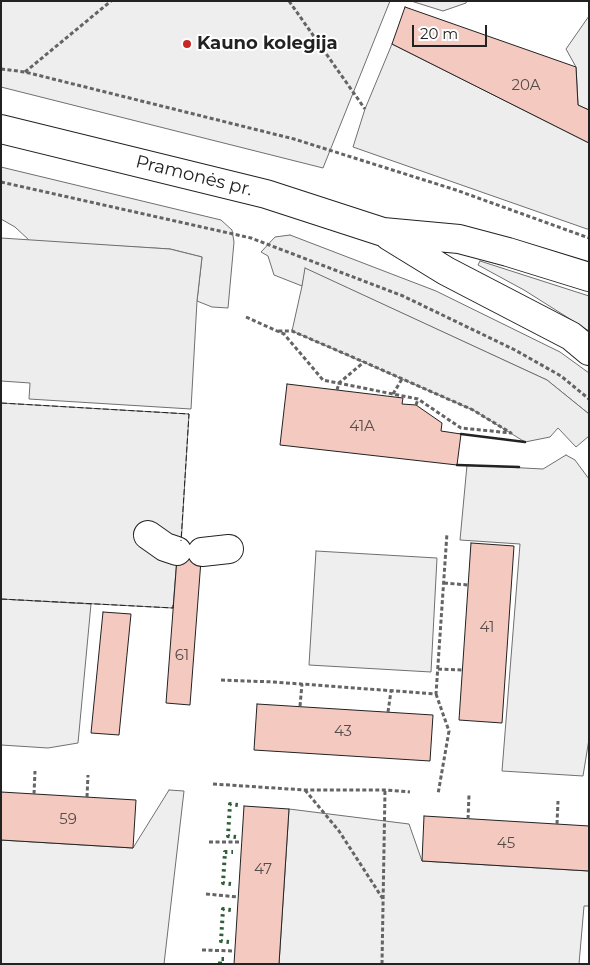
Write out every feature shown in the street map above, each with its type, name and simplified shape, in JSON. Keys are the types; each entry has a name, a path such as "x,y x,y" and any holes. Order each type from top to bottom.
{"main road":[{"name":"Pramonės pr.","path":"1,129 266,194 383,232 459,239 589,277"},
{"name":"Pramonės pr.","path":"383,232 446,270 571,336 589,351"},
{"path":"148,535 165,547 190,552 229,549"}],"path":[{"path":"25,72 111,1"},
{"path":"289,1 365,109"},
{"path":"1,69 25,72 294,139 456,190 589,238"},
{"path":"1,182 251,238 403,296 516,350 561,376 589,399"},
{"path":"246,317 277,331 284,334 323,380 418,399 461,428 510,433 473,410 364,362 292,331 277,331"},
{"path":"337,390 339,383 364,362"},
{"path":"393,394 402,379"},
{"path":"416,405 418,399"},
{"path":"438,794 449,731 436,694 447,532"},
{"path":"444,583 468,585"},
{"path":"438,669 462,670"},
{"path":"220,680 436,694"},
{"path":"300,706 302,684"},
{"path":"388,712 391,691"},
{"path":"34,794 35,771"},
{"path":"87,797 88,775"},
{"path":"214,784 305,790 385,790 410,792"},
{"path":"305,790 340,831 383,899"},
{"path":"382,964 385,790"},
{"path":"468,819 469,795"},
{"path":"557,824 558,800"},
{"path":"209,842 242,842"},
{"path":"206,894 238,897"},
{"path":"202,950 234,951"}],"shaded area":[{"name":"Kauno kolegija","path":"1,1 390,1 323,168 1,87"},
{"path":"411,1 467,1 443,11"},
{"path":"589,16 589,110 578,105 576,67 566,49"},
{"path":"392,44 589,143 589,229 353,147 365,109"},
{"path":"1,167 221,220 232,230 234,242 228,308 212,307 197,301 202,257 170,249 30,241 15,227 1,219"},
{"path":"290,235 436,291 560,352 589,373 589,414 547,380 306,269 302,286 274,275 268,256 261,252 275,237"},
{"path":"1,238 170,249 202,257 197,301 191,409 29,399 30,383 1,381"},
{"path":"480,261 589,296 589,331 524,290 478,265"},
{"path":"305,268 547,380 589,414 589,436 576,447 558,428 550,437 525,442 473,410 292,331"},
{"path":"1,403 189,414 181,545 178,545 173,608 1,599"},
{"path":"566,455 575,460 589,479 589,739 583,776 502,771 520,544 460,540 467,465 543,469"},
{"path":"316,551 437,558 431,672 309,665"},
{"path":"1,599 91,604 78,743 48,748 1,745"},
{"path":"169,790 184,791 164,964 1,964 1,840 133,848"},
{"path":"289,809 409,824 422,861 589,871 589,906 584,906 579,964 279,964"}],"building":[{"path":"405,7 576,67 578,105 589,110 589,143 392,44"},
{"path":"287,384 403,398 402,404 416,405 442,423 441,431 461,434 457,465 280,445"},
{"path":"471,543 514,546 502,723 459,720"},
{"path":"178,545 202,547 190,705 166,703"},
{"path":"103,612 131,614 119,735 91,733"},
{"path":"257,704 433,715 430,761 254,750"},
{"path":"1,792 136,800 133,848 1,840"},
{"path":"244,806 289,809 279,964 234,964"},
{"path":"424,816 589,826 589,871 422,861"}],"hedge":[{"path":"236,837 228,836 230,804 238,805"},
{"path":"231,884 223,883 225,852 233,852"},
{"path":"229,942 221,941 223,909 231,910"},
{"path":"220,964 220,959 228,959"}],"fence":[{"path":"1,403 189,414 181,541"},
{"path":"1,599 173,608 173,605"}],"wall":[{"path":"461,434 525,442"},
{"path":"457,465 519,467"}],"place":[{"name":"Kauno kolegija","path":"187,44"}]}
